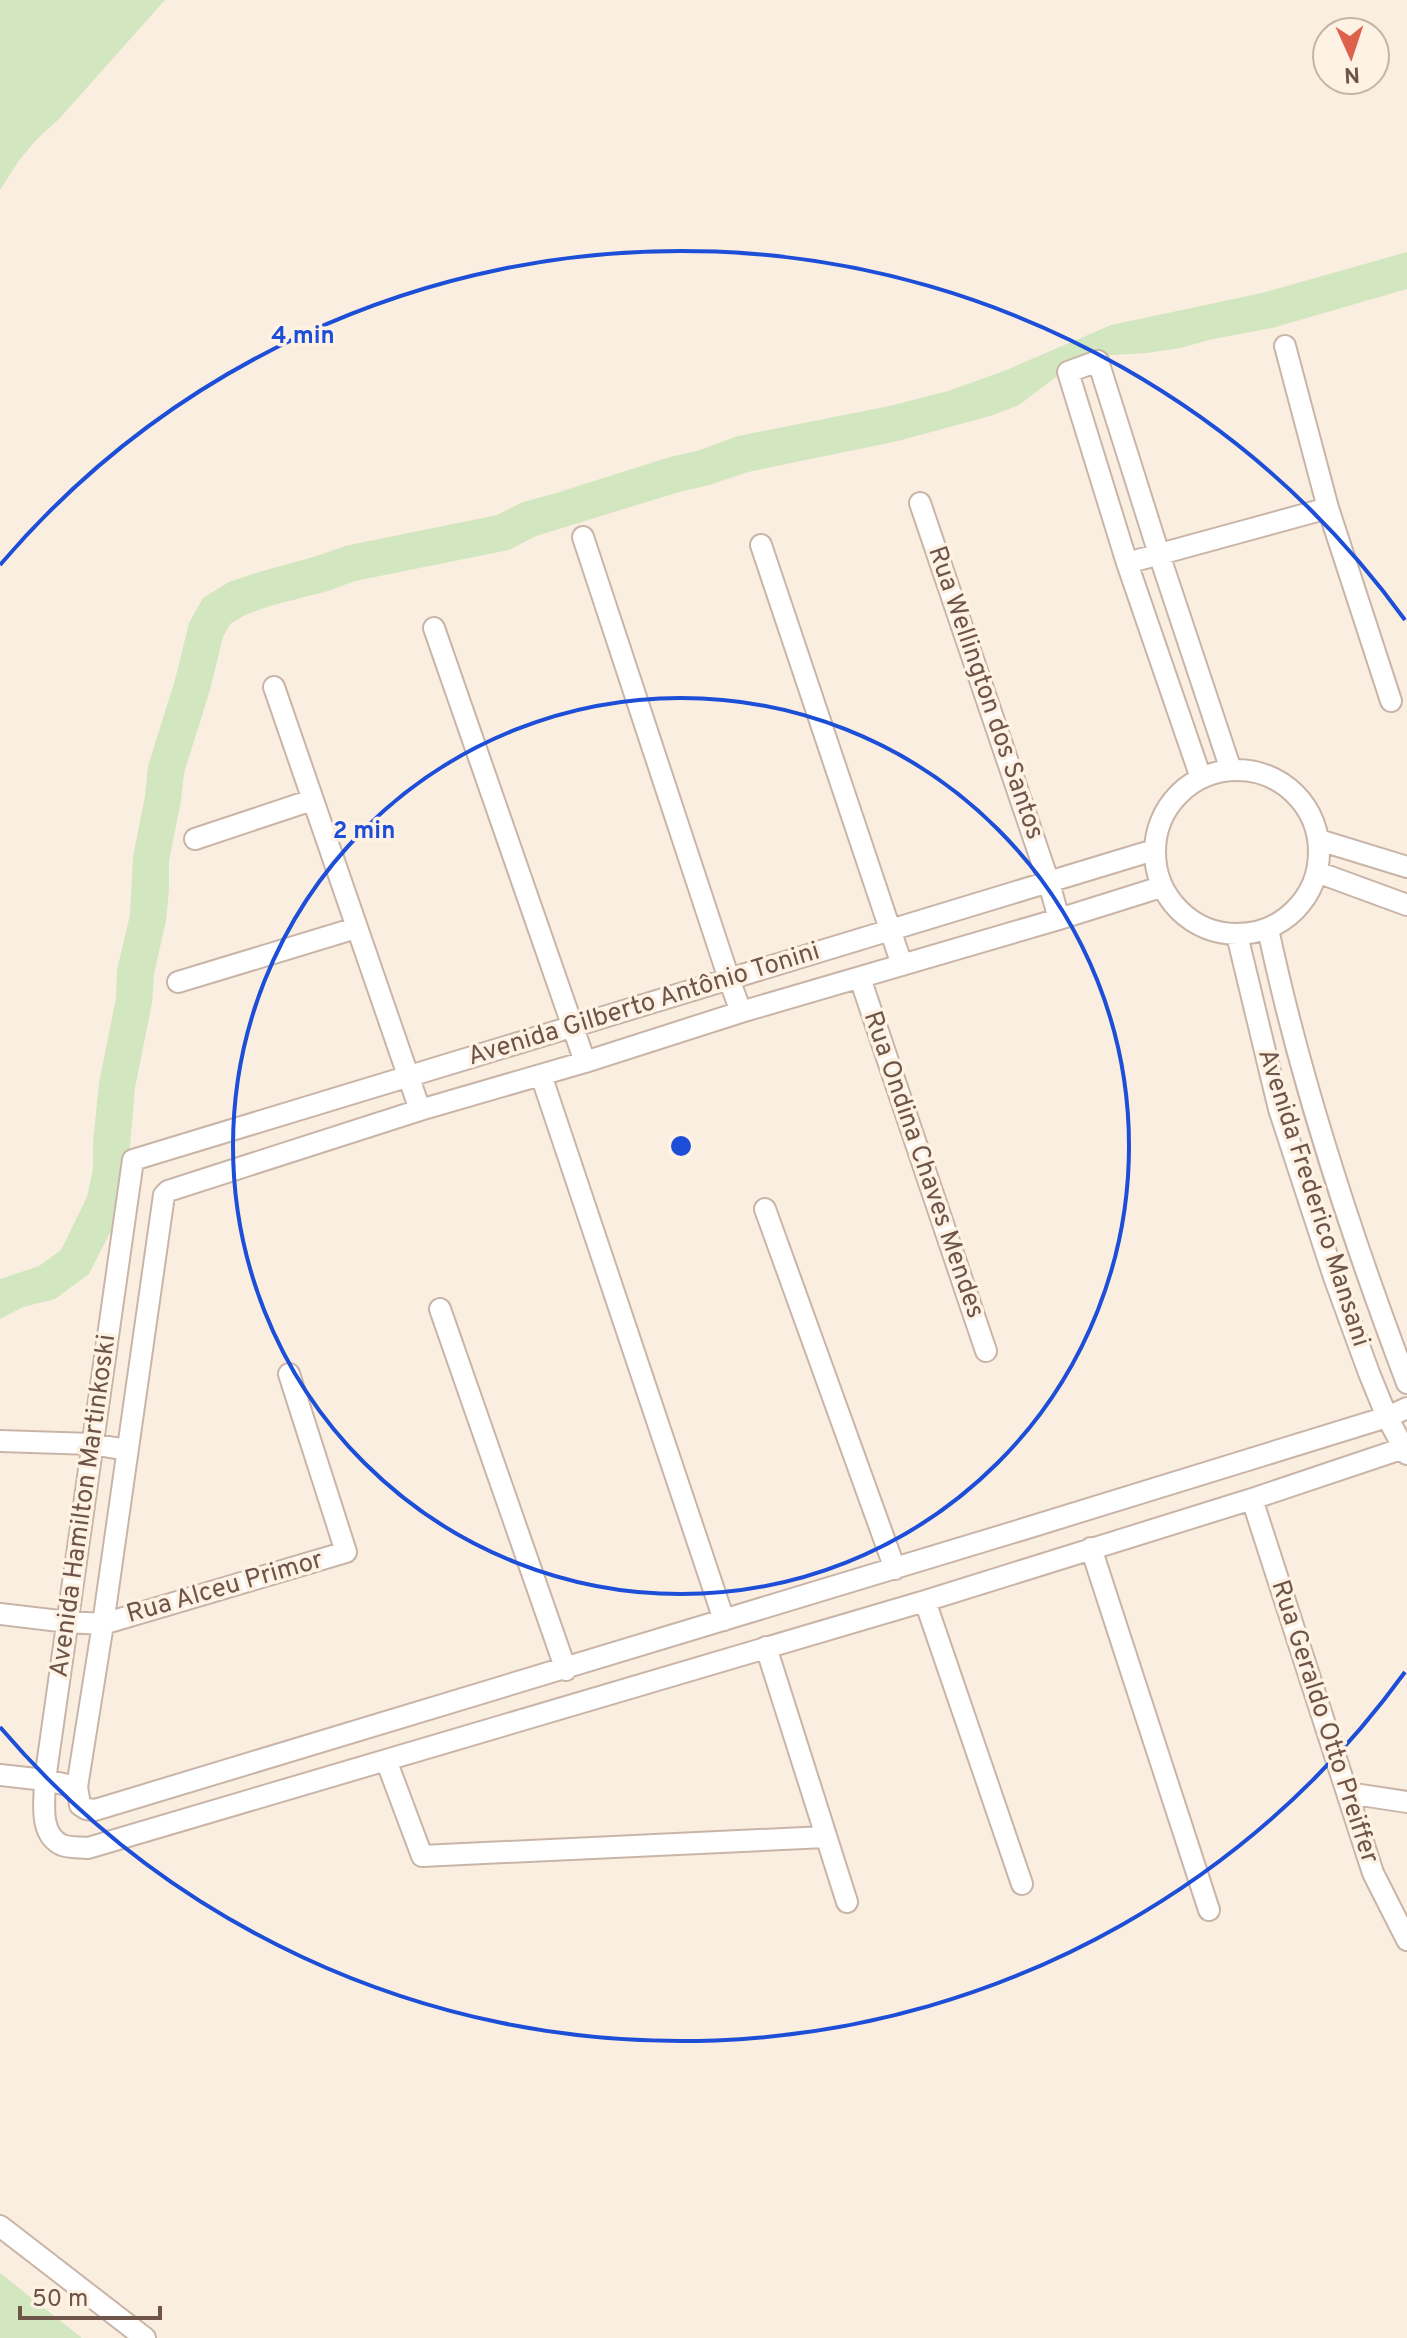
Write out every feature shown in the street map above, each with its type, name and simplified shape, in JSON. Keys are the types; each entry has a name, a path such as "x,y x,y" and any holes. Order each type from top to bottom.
{"street":[{"path":"1285,346 1328,508 1391,701"},
{"path":"1201,778 1127,563 1068,372 1098,361 1231,770"},
{"name":"Rua Wellington dos Santos","path":"920,503 1059,919"},
{"path":"1127,563 1328,508"},
{"path":"583,537 741,1012"},
{"path":"761,545 902,965"},
{"path":"434,628 585,1062"},
{"path":"274,687 420,1110"},
{"path":"1231,770 1261,774 1288,788 1308,811 1319,840 1317,872 1312,886 1294,912 1268,929 1237,935 1208,930 1195,924 1172,905 1161,887 1154,850 1160,821 1167,808 1188,786 1201,778 1231,770"},
{"path":"195,839 312,800"},
{"path":"1319,840 1407,867"},
{"name":"Avenida Gilberto Antônio Tonini","path":"133,1160 1154,850"},
{"path":"1317,872 1407,905"},
{"name":"Avenida Gilberto Antônio Tonini","path":"164,1195 173,1187 420,1110 1161,887"},
{"path":"178,982 356,928"},
{"name":"Avenida Frederico Mansani","path":"1268,929 1315,1111 1366,1271 1407,1383"},
{"name":"Avenida Frederico Mansani","path":"1237,935 1279,1109 1334,1277 1387,1417 1406,1450"},
{"name":"Rua Ondina Chaves Mendes","path":"860,978 986,1351"},
{"path":"541,1075 724,1620"},
{"name":"Avenida Hamilton Martinkoski","path":"133,1160 45,1780 44,1819 51,1837 63,1846 88,1848 386,1760"},
{"name":"Avenida Hamilton Martinkoski","path":"78,1796 164,1195"},
{"path":"765,1209 895,1569"},
{"path":"440,1309 566,1670"},
{"name":"Rua Alceu Primor","path":"0,1614 103,1624 346,1552 289,1374"},
{"path":"0,1775 45,1780 78,1796 86,1809 95,1810 566,1670 1387,1417 1407,1408"},
{"path":"0,1441 92,1444 127,1450"},
{"path":"825,1837 422,1856 386,1760 925,1601 1406,1450"},
{"name":"Rua Geraldo Otto Preiffer","path":"1252,1499 1373,1873 1407,1940"},
{"path":"1091,1548 1209,1910"},
{"path":"925,1601 1022,1884"},
{"path":"766,1647 847,1902"},
{"path":"1348,1793 1407,1802"},
{"path":"0,2226 145,2338"}],"green space":[{"path":"0,0 165,0 59,119 38,138 0,190"},
{"path":"1407,252 1407,289 1272,328 1180,348 1097,356 1065,370 1019,405 990,416 898,441 748,472 536,536 509,550 355,581 270,606 230,624 223,637 184,773 169,861 166,921 135,1088 129,1174 122,1209 89,1274 55,1299 23,1307 0,1319 0,1279 39,1266 61,1250 87,1197 93,1169 99,1083 116,998 117,970 130,915 133,857 148,766 189,623 203,598 229,582 259,572 345,546 497,515 523,502 738,436 890,406 948,391 1004,371 1111,325 1262,293"},
{"path":"0,2273 82,2338 0,2338"}]}
